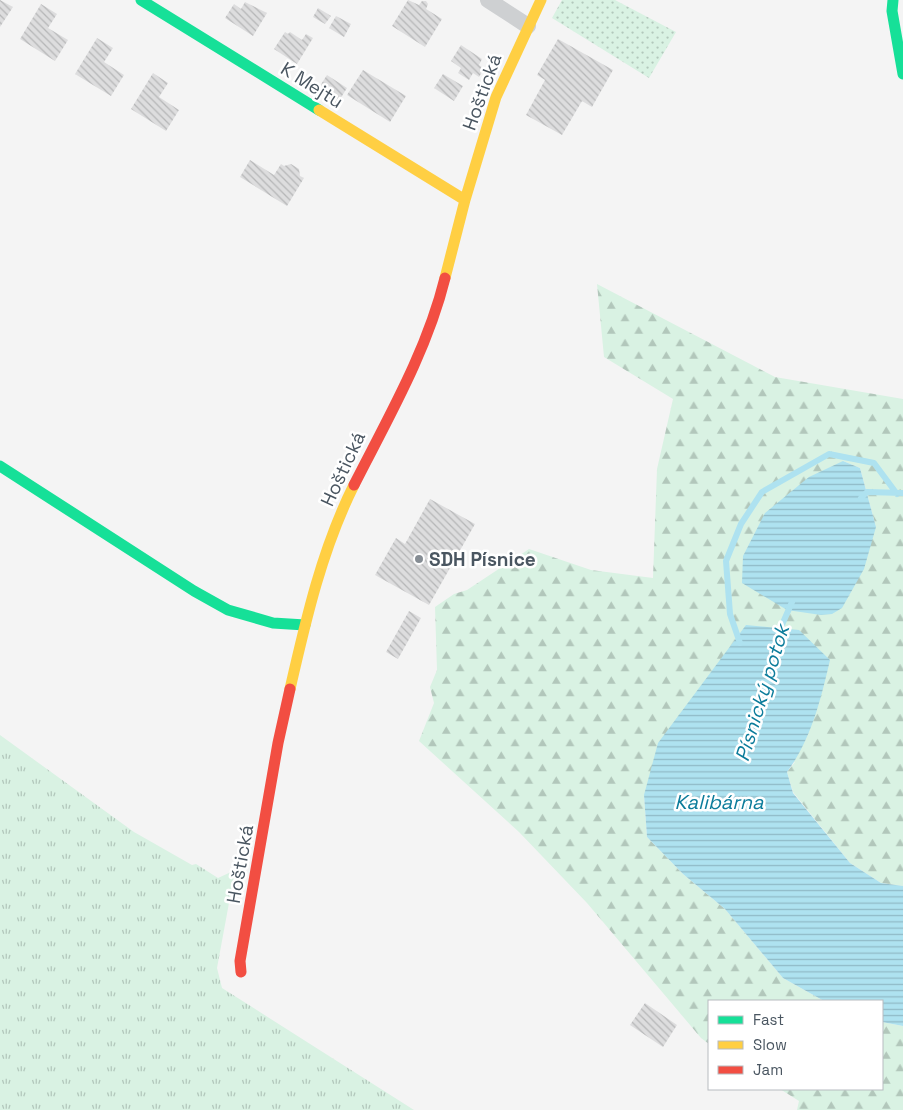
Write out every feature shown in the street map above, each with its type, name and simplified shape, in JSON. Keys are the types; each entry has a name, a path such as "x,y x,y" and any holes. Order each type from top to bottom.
{"street":[{"name":"K Mejtu","path":"141,0 465,200"},
{"path":"488,0 528,26"},
{"name":"Hoštická","path":"241,972 240,961 278,743 305,625 325,555 345,504 413,368 436,314 465,200 496,97 541,0"},
{"path":"893,0 892,11 903,74"},
{"path":"0,466 228,610 273,623 305,625"}],"green space":[{"path":"562,0 615,0 676,32 649,78 552,18"},
{"path":"597,284 775,377 903,399 903,886 881,883 850,863 793,792 787,772 795,762 644,795 647,837 683,874 725,909 783,978 822,1000 708,1000 708,1043 701,1038 587,903 519,832 419,741 434,703 430,687 437,670 435,607 454,594 467,590 529,549 591,570 653,578 657,469 673,399 604,357","holes":["843,461 860,468 876,527"]},
{"path":"0,735 134,832 192,865 196,864 218,878 231,872 236,865 217,968 222,988 414,1110 0,1110"},
{"path":"883,1022 903,1026 903,1110 797,1110 799,1101 782,1090 883,1090"}],"water":[{"path":"843,461 860,468 876,527 864,569 842,608 832,614 821,615 787,610 742,583 743,556 765,513 809,477"},
{"name":"Kalibárna","path":"746,625 799,630 830,660 819,704 809,733 787,772 793,793 850,863 881,883 903,886 903,1026 883,1022 883,1000 822,1000 783,978 725,909 683,874 647,837 644,795 658,743"}],"building":[{"path":"0,0 13,7 0,27"},
{"path":"408,0 419,5 422,1 426,1 428,4 426,9 442,19 425,47 392,26"},
{"path":"245,2 267,13 253,36 225,18 234,4 241,9"},
{"path":"41,4 57,14 48,28 68,40 55,61 20,39"},
{"path":"318,8 331,16 325,24 313,17"},
{"path":"336,16 351,24 344,37 329,28"},
{"path":"285,32 288,34 290,32 302,40 306,34 313,38 297,64 274,49"},
{"path":"97,38 113,48 104,62 124,75 111,96 75,74"},
{"path":"558,39 613,70 592,107 582,101 562,135 526,115 545,80 537,75"},
{"path":"461,45 482,59 479,65 484,69 479,77 473,73 469,80 458,73 461,68 451,61"},
{"path":"363,70 406,96 390,122 347,95"},
{"path":"153,73 168,83 159,97 179,110 166,131 131,109"},
{"path":"443,74 463,86 454,101 434,88"},
{"path":"327,75 347,88 337,104 316,92"},
{"path":"250,160 274,175 281,164 284,166 291,164 299,169 300,176 304,178 287,206 240,177"},
{"name":"SDH Písnice","path":"430,499 475,524 429,605 375,575 396,538 405,544"},
{"path":"409,611 421,618 398,659 386,652"},
{"path":"645,1003 677,1025 663,1047 630,1025"}],"waterway":[{"path":"740,643 730,614 726,561 741,524 762,492 829,454 874,463 897,494"},
{"name":"Písnický potok","path":"861,498 867,492 903,493"},
{"name":"Písnický potok","path":"778,634 792,602"}],"traffic: fast":[{"path":"141,0 319,110"},
{"path":"893,0 892,11 903,74"},
{"path":"0,466 194,591 228,610 273,623 305,625"}],"traffic: slow":[{"path":"445,278 465,200 496,97 541,0"},
{"path":"319,110 465,200"},
{"path":"290,689 324,559 354,485"}],"traffic: jam":[{"path":"354,485 406,384 428,332 445,278"},
{"path":"241,972 240,961 278,743 290,689"}],"place":[{"name":"SDH Písnice","path":"419,559"}]}
